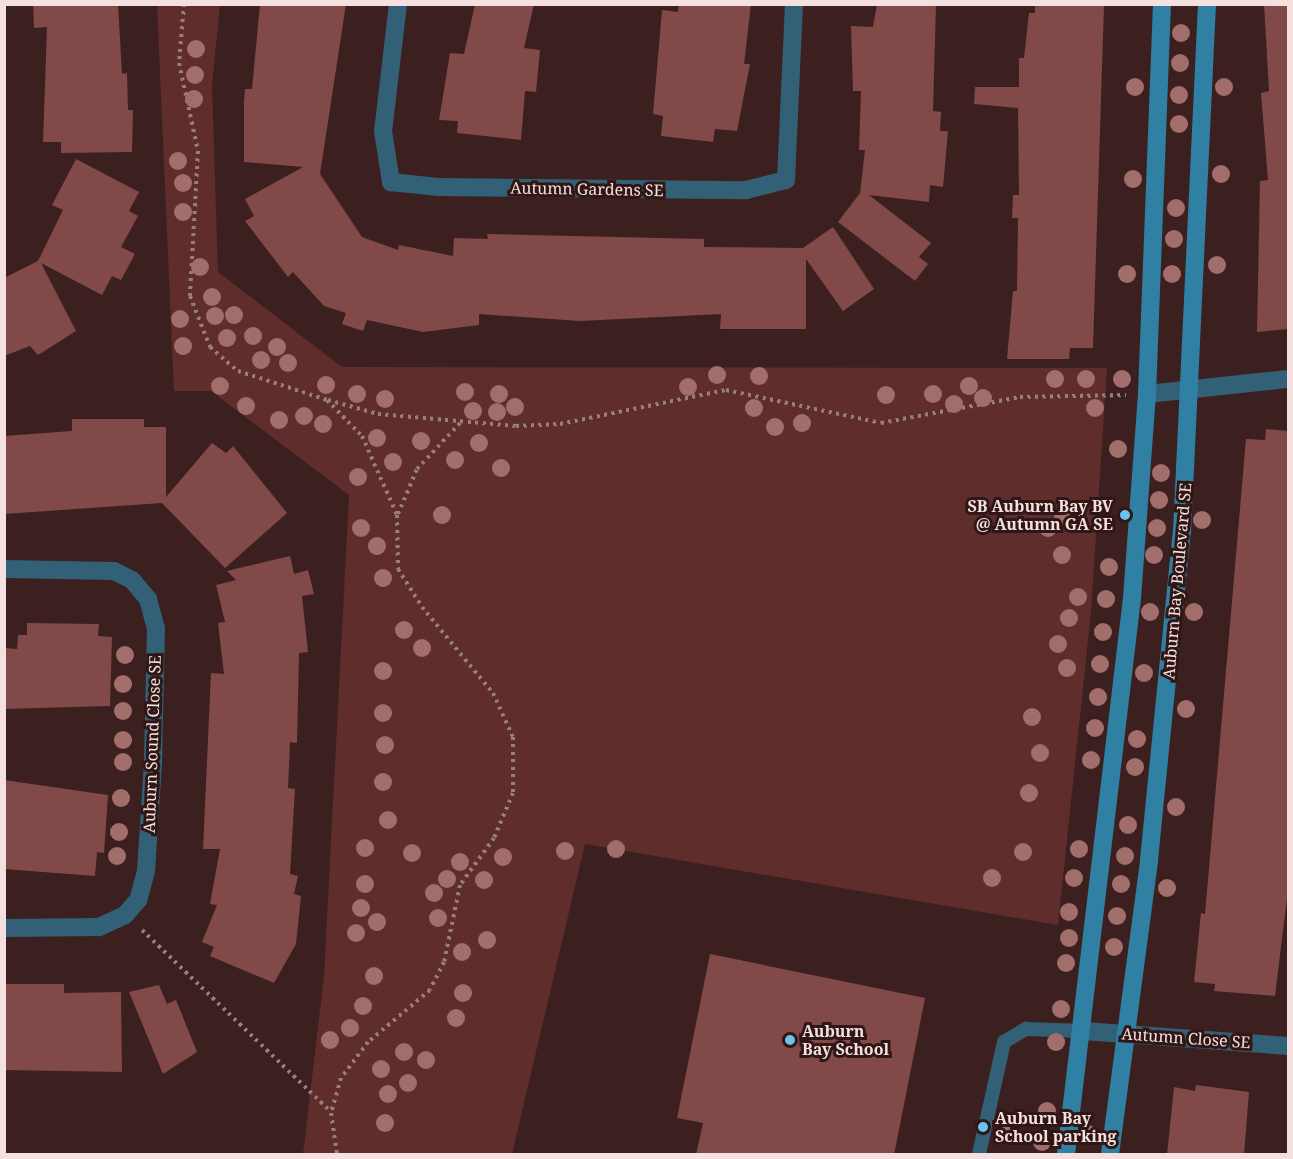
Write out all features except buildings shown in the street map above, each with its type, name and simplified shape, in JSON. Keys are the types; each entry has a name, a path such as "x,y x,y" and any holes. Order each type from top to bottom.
{"street":[{"name":"Autumn Gardens SE","path":"398,4 383,131 391,182 438,187 746,190 786,180 794,4"},
{"path":"1066,1155 1084,1031 1132,598 1147,394 1162,4"},
{"name":"Auburn Bay Boulevard SE","path":"1110,1155 1128,1034 1169,676 1192,389 1208,4"},
{"path":"1147,394 1288,379"},
{"name":"Auburn Sound Close SE","path":"4,569 114,571 139,587 154,613 146,871 138,900 125,915"},
{"path":"4,928 90,928 125,915"},
{"name":"Autumn Close SE","path":"1084,1031 1288,1046"}],"lane":[{"path":"979,1155 1004,1042 1026,1029 1084,1031"}],"path":[{"path":"184,4 179,63 198,151 190,296 210,347 237,371 378,414 460,423 560,424 726,390 881,423 1020,397 1147,394"},
{"path":"327,400 362,436 397,515 398,569 422,608 493,693 513,737 513,793 494,838 460,885 444,962 430,990 368,1042 341,1078 331,1113 337,1155"},
{"path":"397,515 417,469 460,423"},
{"path":"125,915 331,1113"}],"shaded area":[{"path":"157,5 220,5 212,86 218,272 342,367 1107,368 1091,612 1058,925 585,844 512,1154 303,1154 324,976 349,495 211,391 174,391"}],"place":[{"name":"SB Auburn Bay BV @ Autumn GA SE","path":"1125,515"},
{"name":"Auburn Bay School","path":"790,1040"},
{"name":"Auburn Bay School parking","path":"983,1127"}]}
